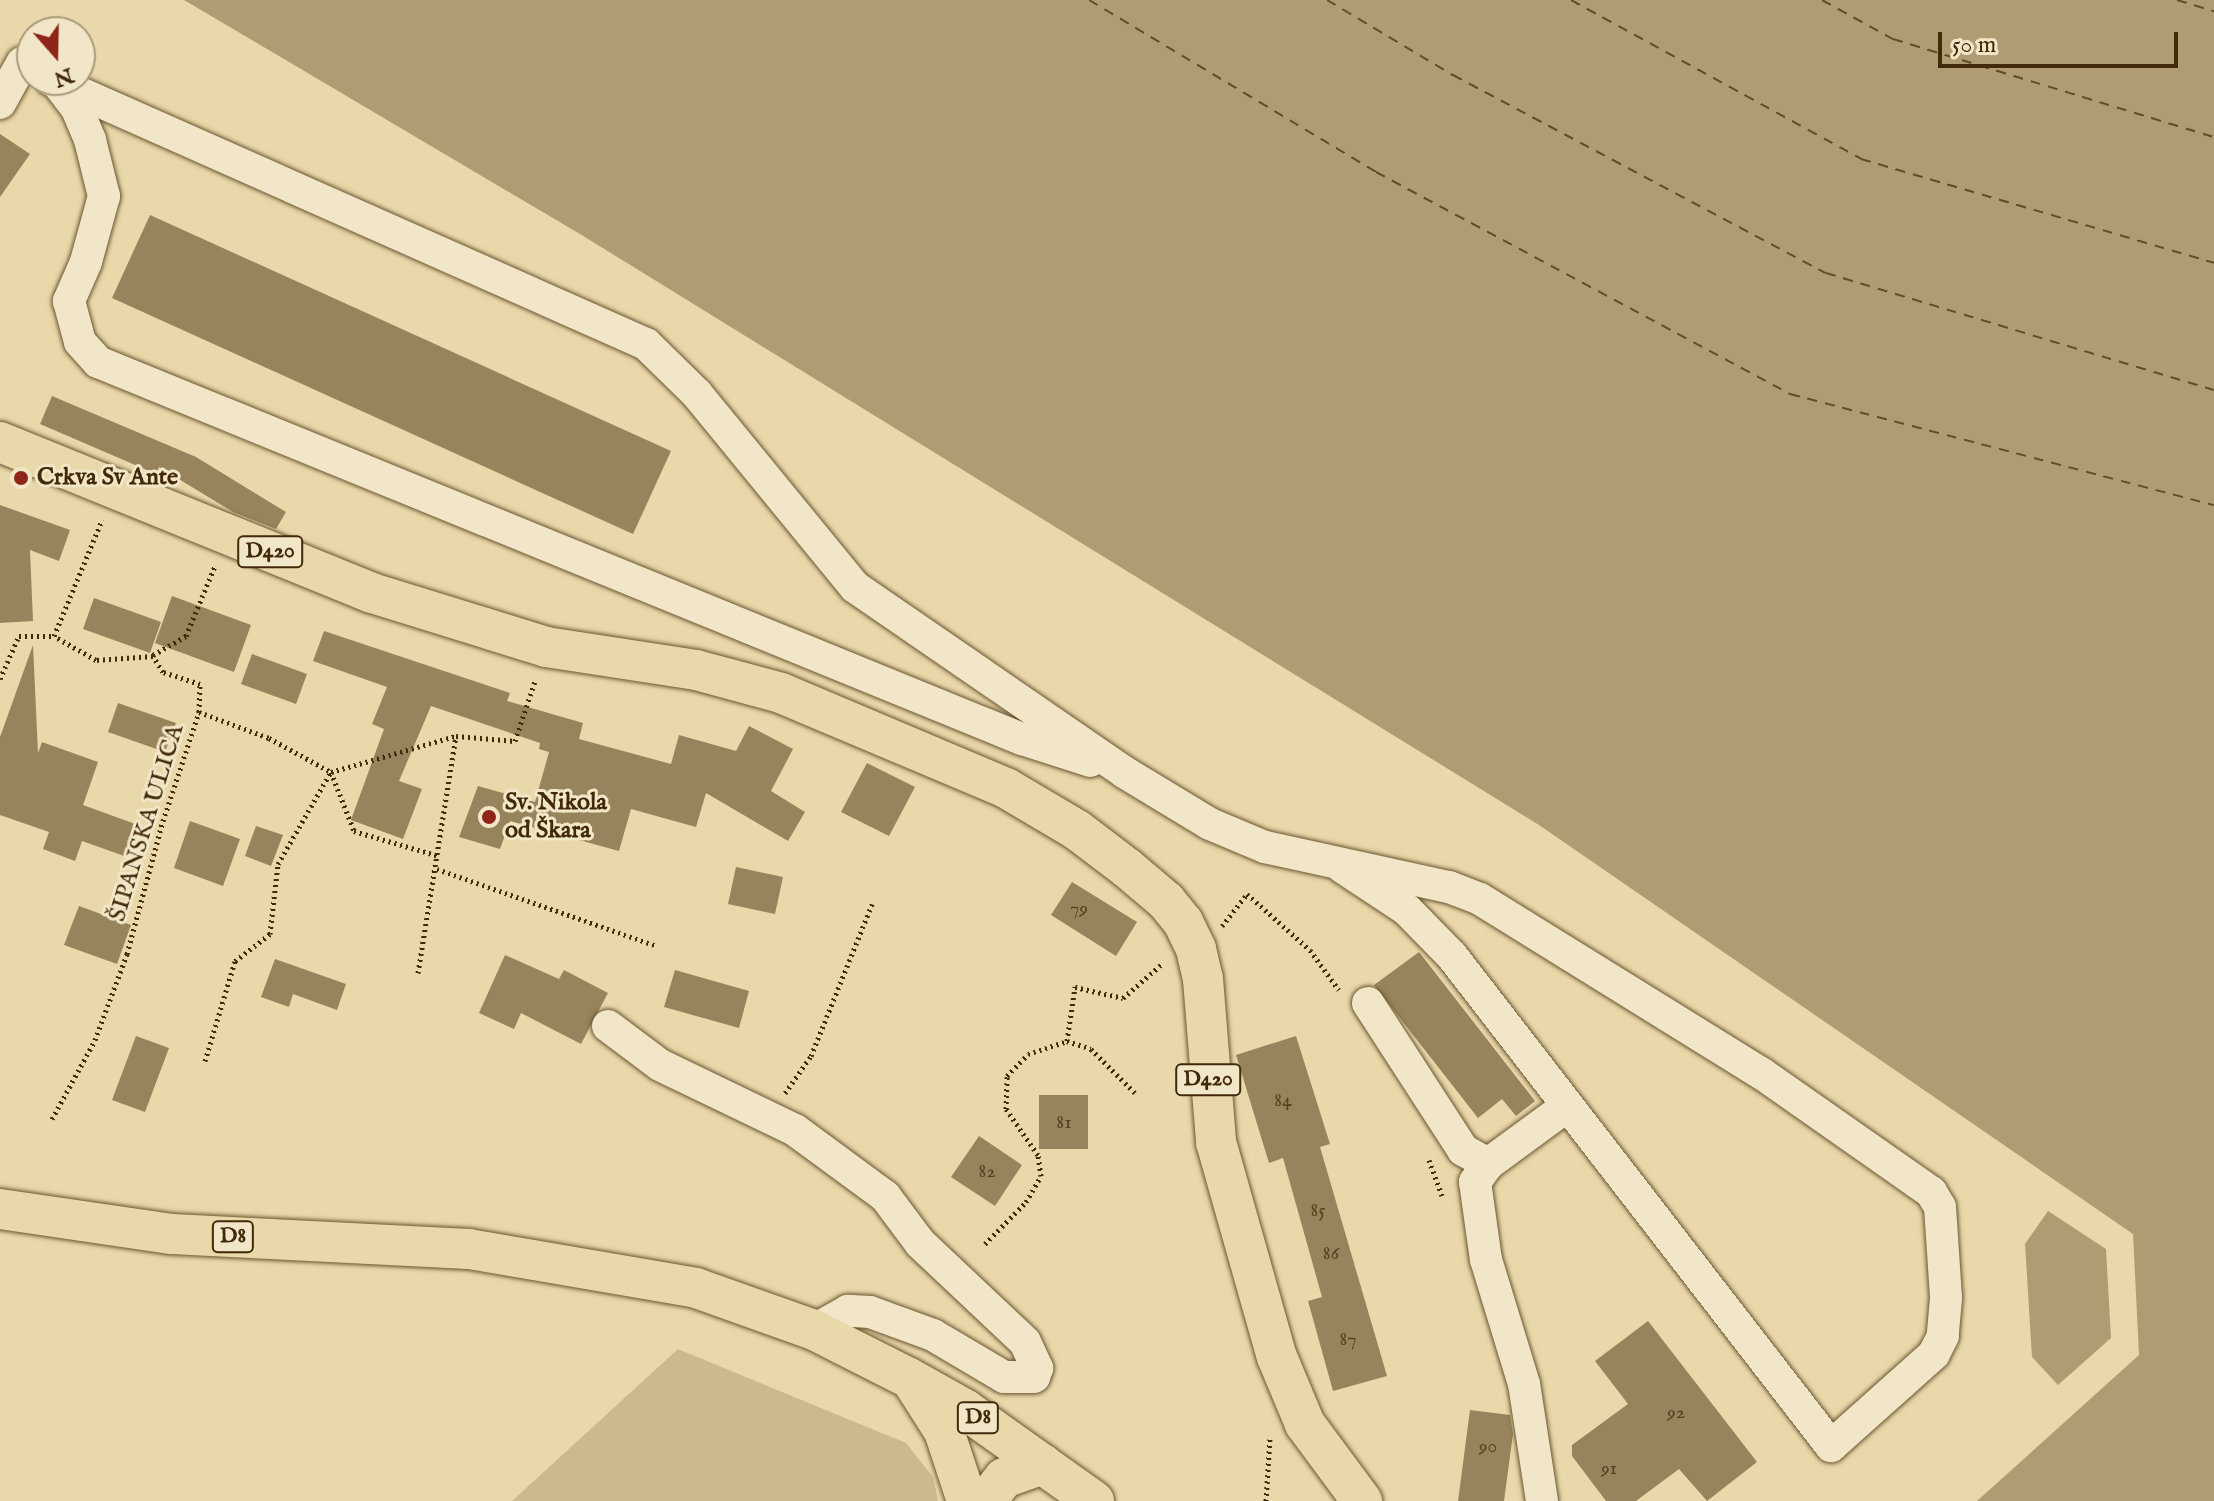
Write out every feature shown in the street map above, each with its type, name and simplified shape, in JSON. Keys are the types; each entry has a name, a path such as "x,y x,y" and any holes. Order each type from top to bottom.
{"main road":[{"name":"D420","path":"0,442 372,593 489,631 546,647 696,670 781,693 1006,788 1077,830 1166,901 1183,922 1203,979 1216,1142 1277,1357 1305,1424 1362,1501"},
{"name":"D8","path":"0,1209 172,1234 469,1249 560,1261 696,1288 814,1330 909,1378 966,1410 1049,1481 1094,1501"},
{"path":"909,1378 944,1431 967,1501"},
{"path":"986,1501 1004,1478 1049,1481"}],"lane":[{"path":"0,103 16,87"},
{"path":"63,96 77,109 90,140 104,196 86,262 69,301 80,342 98,362 1022,739 1124,772"},
{"path":"93,96 646,344 697,394 855,587 1124,772 1224,830 1265,847 1342,867 1449,887 1514,917 1761,1073 1931,1192 1940,1207 1946,1298 1943,1336 1934,1354 1831,1446 1429,930 1342,867"},
{"path":"1368,1003 1463,1150 1488,1164"},
{"path":"608,1026 660,1065 768,1116 885,1196 920,1243 1025,1342 1037,1368 1034,1377 1004,1377 933,1335 870,1312 848,1311 814,1330"},
{"path":"1542,1501 1524,1384 1476,1212 1475,1182 1488,1164 1566,1107"}],"path":[{"path":"54,636 115,489"},
{"path":"0,679 19,636 54,636 96,660 153,656 186,636 227,535"},
{"name":"ŠIPANSKA ULICA","path":"52,1119 95,1040 127,954 163,821 199,712 200,684 163,672 153,656"},
{"path":"205,1061 235,961 270,934 278,864 331,772 456,736 515,741 536,679"},
{"path":"199,712 269,738 331,772 354,831 439,856"},
{"path":"418,973 456,736"},
{"path":"437,869 657,946"},
{"path":"1216,933 1247,894"},
{"path":"768,1116 811,1056 872,904"},
{"path":"1067,1041 1075,987 1123,998 1170,958"},
{"path":"985,1244 1026,1202 1041,1176 1038,1155 1006,1109 1007,1076 1028,1054 1067,1041 1091,1049 1135,1093"},
{"path":"1266,1501 1271,1435"}],"shaded area":[{"path":"184,0 2214,0 2214,1501 1977,1501 2139,1355 2133,1234 1539,825 580,234"},
{"path":"2048,1211 2106,1249 2111,1338 2058,1385 2032,1357 2025,1244"},
{"path":"678,1349 906,1443 933,1477 938,1501 512,1501"}],"building":[{"path":"0,134 30,154 0,197"},
{"path":"150,215 671,451 633,534 112,298"},
{"path":"52,396 196,457 286,512 276,529 233,512 159,467 156,474 40,424"},
{"path":"0,505 70,530 59,561 30,550 33,621 0,623"},
{"path":"172,596 251,625 234,672 155,643"},
{"path":"94,598 161,622 150,653 83,629"},
{"path":"324,631 510,693 507,701 583,723 579,739 671,764 679,735 736,751 749,726 793,749 771,791 805,812 788,841 706,793 696,827 631,809 619,851 510,821 500,849 459,837 478,786 535,802 549,752 539,749 540,743 431,706 399,781 422,789 403,839 351,820 384,729 372,724 387,687 313,661"},
{"path":"33,645 38,753 42,742 98,762 83,805 138,825 127,857 82,841 75,861 43,849 49,832 0,815 0,737"},
{"path":"252,654 307,674 296,704 241,684"},
{"path":"118,703 176,723 165,752 108,732"},
{"path":"867,763 915,787 889,836 841,812"},
{"path":"190,821 240,839 223,886 174,868"},
{"path":"256,826 283,835 271,866 245,856"},
{"path":"736,867 783,877 775,914 728,904"},
{"path":"1072,882 1137,922 1116,956 1051,915"},
{"path":"79,906 131,925 117,964 64,945"},
{"path":"1419,952 1535,1101 1516,1116 1502,1099 1478,1118 1374,985"},
{"path":"505,955 559,979 564,970 608,993 581,1044 521,1013 514,1029 479,1013"},
{"path":"275,959 346,984 337,1010 293,994 289,1007 261,997"},
{"path":"675,970 749,991 739,1028 664,1007"},
{"path":"136,1036 169,1048 145,1112 112,1100"},
{"path":"1296,1036 1330,1144 1320,1147 1387,1376 1333,1391 1308,1301 1322,1297 1283,1158 1269,1163 1236,1055"},
{"path":"1039,1095 1088,1095 1088,1149 1039,1149"},
{"path":"979,1136 1022,1165 995,1206 951,1177"},
{"path":"1648,1321 1757,1462 1707,1501 1679,1469 1636,1501 1606,1501 1572,1456 1572,1445 1628,1404 1595,1361"},
{"path":"1470,1410 1510,1415 1513,1434 1504,1501 1458,1501"}],"ferry route":[{"path":"1089,0 1376,172 1790,394 2214,505"},
{"path":"1327,0 1453,75 1826,273 2214,390"},
{"path":"1571,0 1861,159 2214,263"},
{"path":"1822,0 1893,39 2214,137"},
{"path":"2177,0 2214,11"}],"place":[{"name":"Crkva Sv Ante","path":"21,478"},
{"name":"Sv. Nikola od Škara","path":"489,817"}]}
